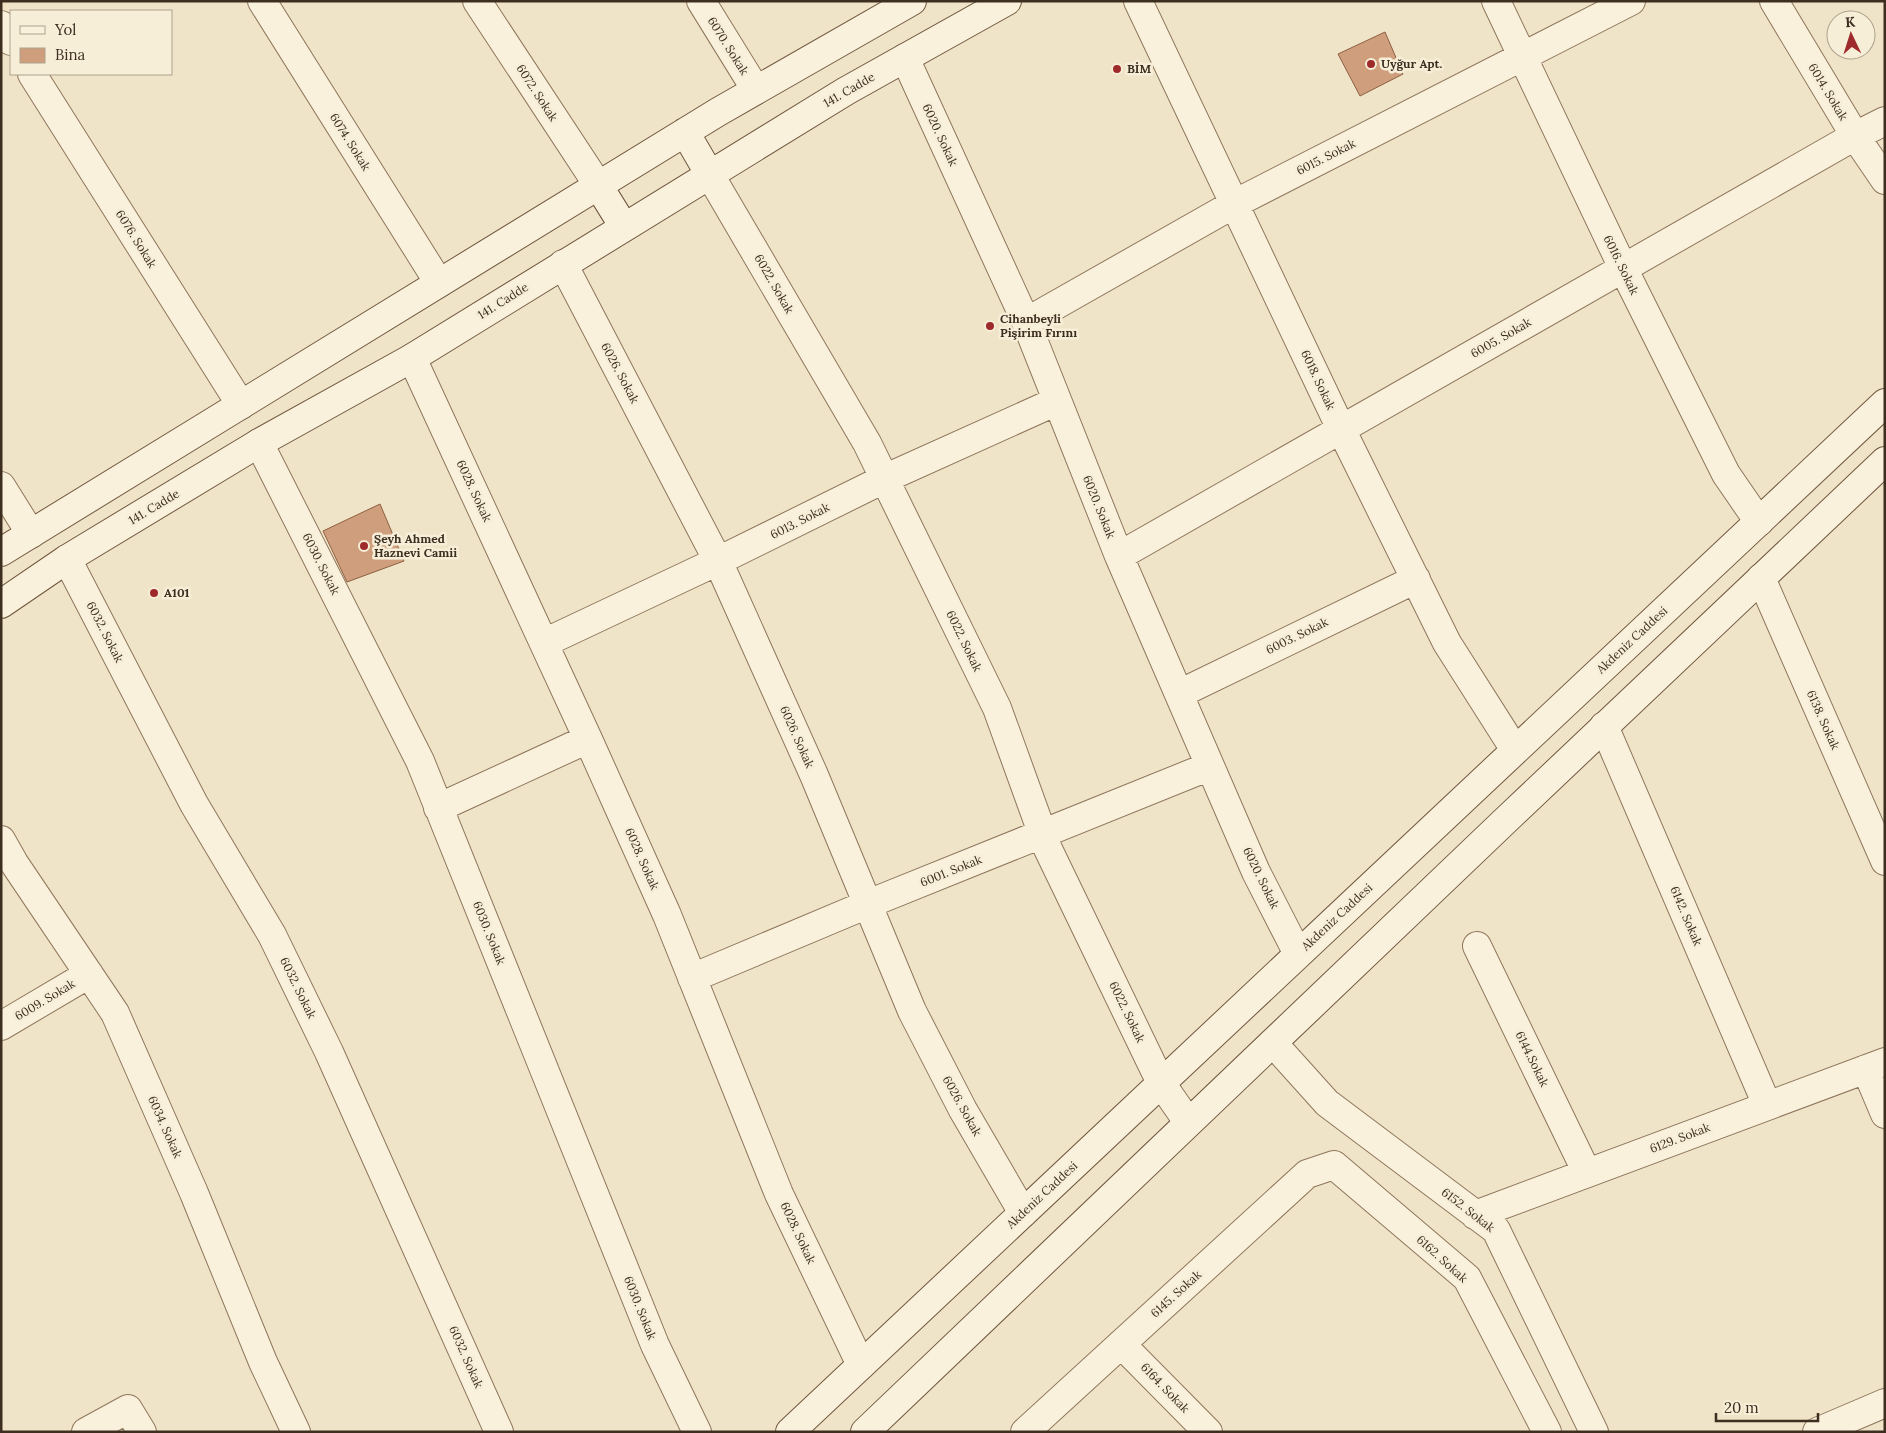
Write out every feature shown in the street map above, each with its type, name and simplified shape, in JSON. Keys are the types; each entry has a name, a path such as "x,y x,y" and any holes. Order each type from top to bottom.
{"street":[{"name":"6074. Sokak","path":"262,1 439,283"},
{"name":"6072. Sokak","path":"477,1 624,227"},
{"name":"6070. Sokak","path":"701,1 756,90"},
{"path":"1,552 685,132 912,1"},
{"name":"141. Cadde","path":"1,604 68,559 259,443 412,358 846,90 1006,1"},
{"name":"6018. Sokak","path":"1138,1 1341,429 1447,643 1515,750"},
{"name":"6016. Sokak","path":"1496,1 1623,268 1726,474 1759,522"},
{"name":"6015. Sokak","path":"1026,322 1234,204 1523,58 1631,1"},
{"name":"6014. Sokak","path":"1774,1 1855,136 1885,180"},
{"path":"1,25 10,39"},
{"name":"6020. Sokak","path":"906,58 1026,322 1119,556 1256,872 1298,954"},
{"name":"6076. Sokak","path":"33,75 240,405"},
{"name":"6005. Sokak","path":"1119,556 1855,136 1885,121"},
{"name":"6022. Sokak","path":"685,132 867,443 997,708 1048,849 1161,1082 1188,1122"},
{"name":"6026. Sokak","path":"563,264 718,561 814,775 912,1011 964,1110 1023,1213"},
{"name":"6028. Sokak","path":"412,358 667,915 780,1194 861,1365"},
{"name":"6013. Sokak","path":"544,643 718,561 884,478 1057,401"},
{"name":"Akdeniz Caddesi","path":"790,1432 1885,404"},
{"name":"6030. Sokak","path":"259,443 420,761 655,1345 697,1432"},
{"path":"864,1432 1604,726 1885,461"},
{"path":"1,486 31,534"},
{"name":"6032. Sokak","path":"68,559 194,804 281,953 329,1052 499,1432"},
{"name":"6138. Sokak","path":"1761,578 1885,861"},
{"name":"6003. Sokak","path":"1179,694 1416,579"},
{"name":"6142. Sokak","path":"1604,726 1767,1105"},
{"path":"438,808 588,739"},
{"name":"6001. Sokak","path":"692,978 868,904 1210,766"},
{"name":"6034. Sokak","path":"1,840 14,863 115,1012 194,1194 262,1362 296,1432"},
{"name":"6144.Sokak","path":"1477,946 1587,1172"},
{"name":"6009. Sokak","path":"1,1026 89,974"},
{"name":"6152. Sokak","path":"1273,1043 1328,1103 1496,1230 1594,1432"},
{"path":"1875,1065 1885,1114"},
{"name":"6129. Sokak","path":"1475,1215 1875,1065"},
{"name":"6145. Sokak","path":"1025,1432 1307,1174 1334,1165"},
{"name":"6162. Sokak","path":"1334,1165 1467,1278 1547,1432"},
{"name":"6164. Sokak","path":"1122,1344 1208,1432"},
{"path":"1830,1429 1885,1403"},
{"path":"86,1432 128,1408 142,1432"}],"building":[{"name":"Uyğur Apt.","path":"1385,32 1403,74 1360,96 1338,54"},
{"name":"Şeyh Ahmed Haznevi Camii","path":"380,504 404,561 347,582 323,531"}],"place":[{"name":"Uyğur Apt.","path":"1371,64"},
{"name":"BİM","path":"1117,69"},
{"name":"Cihanbeyli Pişirim Fırını","path":"990,326"},
{"name":"Şeyh Ahmed Haznevi Camii","path":"364,546"},
{"name":"A101","path":"154,593"}]}
